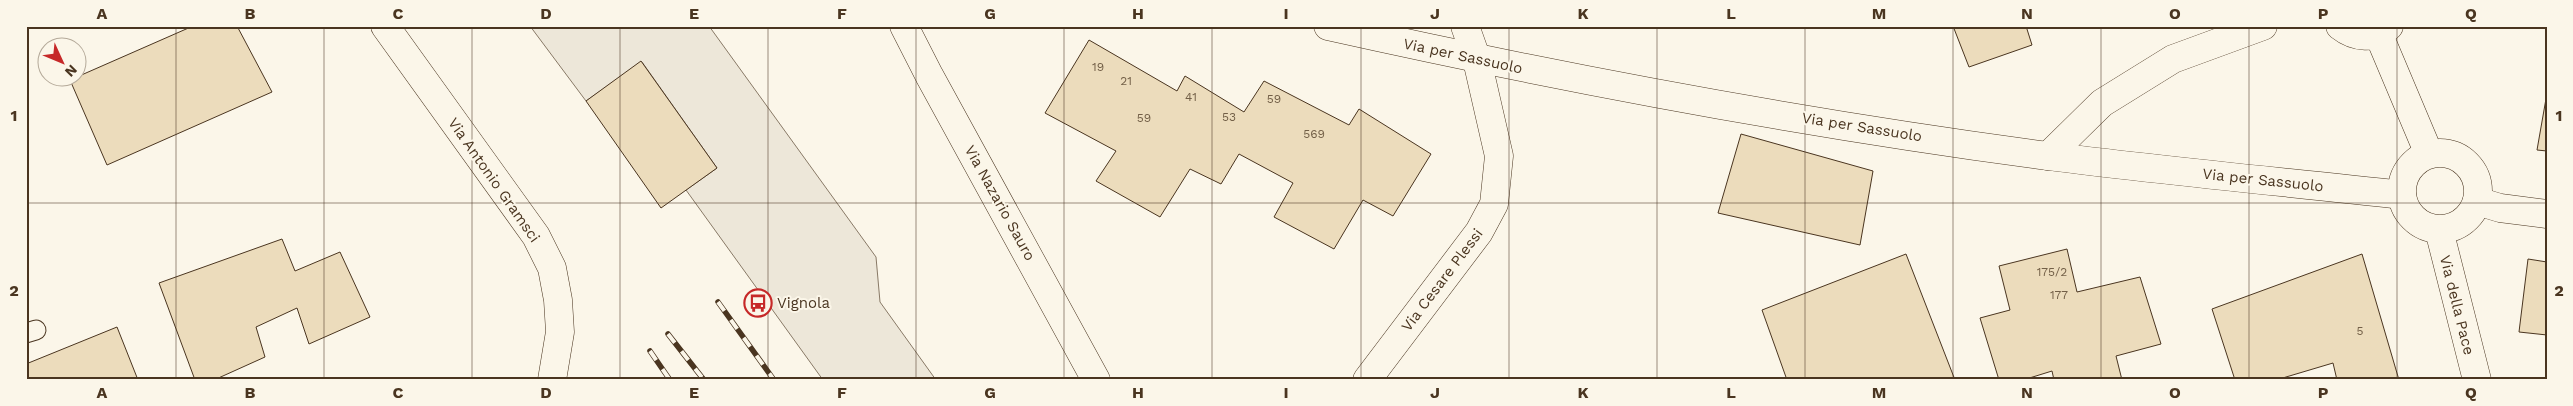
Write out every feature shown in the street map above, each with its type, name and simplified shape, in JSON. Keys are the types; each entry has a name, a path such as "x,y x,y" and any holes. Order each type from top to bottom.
{"street":[{"name":"Via Antonio Gramsci","path":"385,26 536,236 552,268 560,332 552,380"},
{"name":"Via Nazario Sauro","path":"904,26 1096,380"},
{"name":"Via per Sassuolo","path":"1328,26 1477,60 1713,105 2048,156 2402,195"},
{"name":"Via Cesare Plessi","path":"1367,380 1479,232 1494,204 1499,156 1477,60 1466,26"},
{"path":"2048,156 2102,103 2174,59 2263,26"},
{"path":"2340,26 2359,36 2369,36 2384,30 2429,154"},
{"path":"2440,152 2462,159 2477,178 2479,189 2474,210 2459,225 2439,230 2428,228 2410,215 2402,195 2403,182 2408,170 2417,160 2429,154 2440,152"},
{"path":"2477,201 2500,208 2547,214"},
{"name":"Via della Pace","path":"2439,230 2477,380"}],"shaded area":[{"path":"530,26 709,26 876,257 880,302 936,380 823,380 686,190 717,168 642,62 586,101"}],"building":[{"path":"193,26 237,26 272,92 107,165 73,88 88,88 88,72"},
{"path":"1953,26 2026,26 2032,45 1969,67"},
{"path":"1089,40 1177,91 1185,76 1244,112 1264,81 1349,125 1359,109 1431,154 1393,216 1363,200 1334,249 1274,217 1293,183 1239,154 1221,184 1190,169 1160,217 1096,181 1116,151 1045,113"},
{"path":"641,61 717,168 661,208 586,101"},
{"path":"2547,93 2547,151 2537,150"},
{"path":"1741,134 1873,171 1860,245 1718,213"},
{"path":"282,239 295,271 340,252 370,317 309,344 297,308 256,327 265,357 214,380 195,380 159,283"},
{"path":"2067,249 2077,292 2140,277 2161,344 2116,356 2122,380 2054,380 2052,371 2023,380 1999,380 1980,318 2010,310 1999,266"},
{"path":"1906,254 1955,380 1787,380 1762,310"},
{"path":"2362,254 2399,380 2337,380 2333,363 2276,380 2235,380 2212,309"},
{"path":"2528,259 2547,262 2547,335 2519,332"},
{"path":"117,327 138,380 26,380 26,364"}],"railway":[{"path":"718,302 774,380"},
{"path":"668,334 704,380"},
{"path":"650,351 670,380"}],"place":[{"name":"Vignola","path":"758,303"}]}
